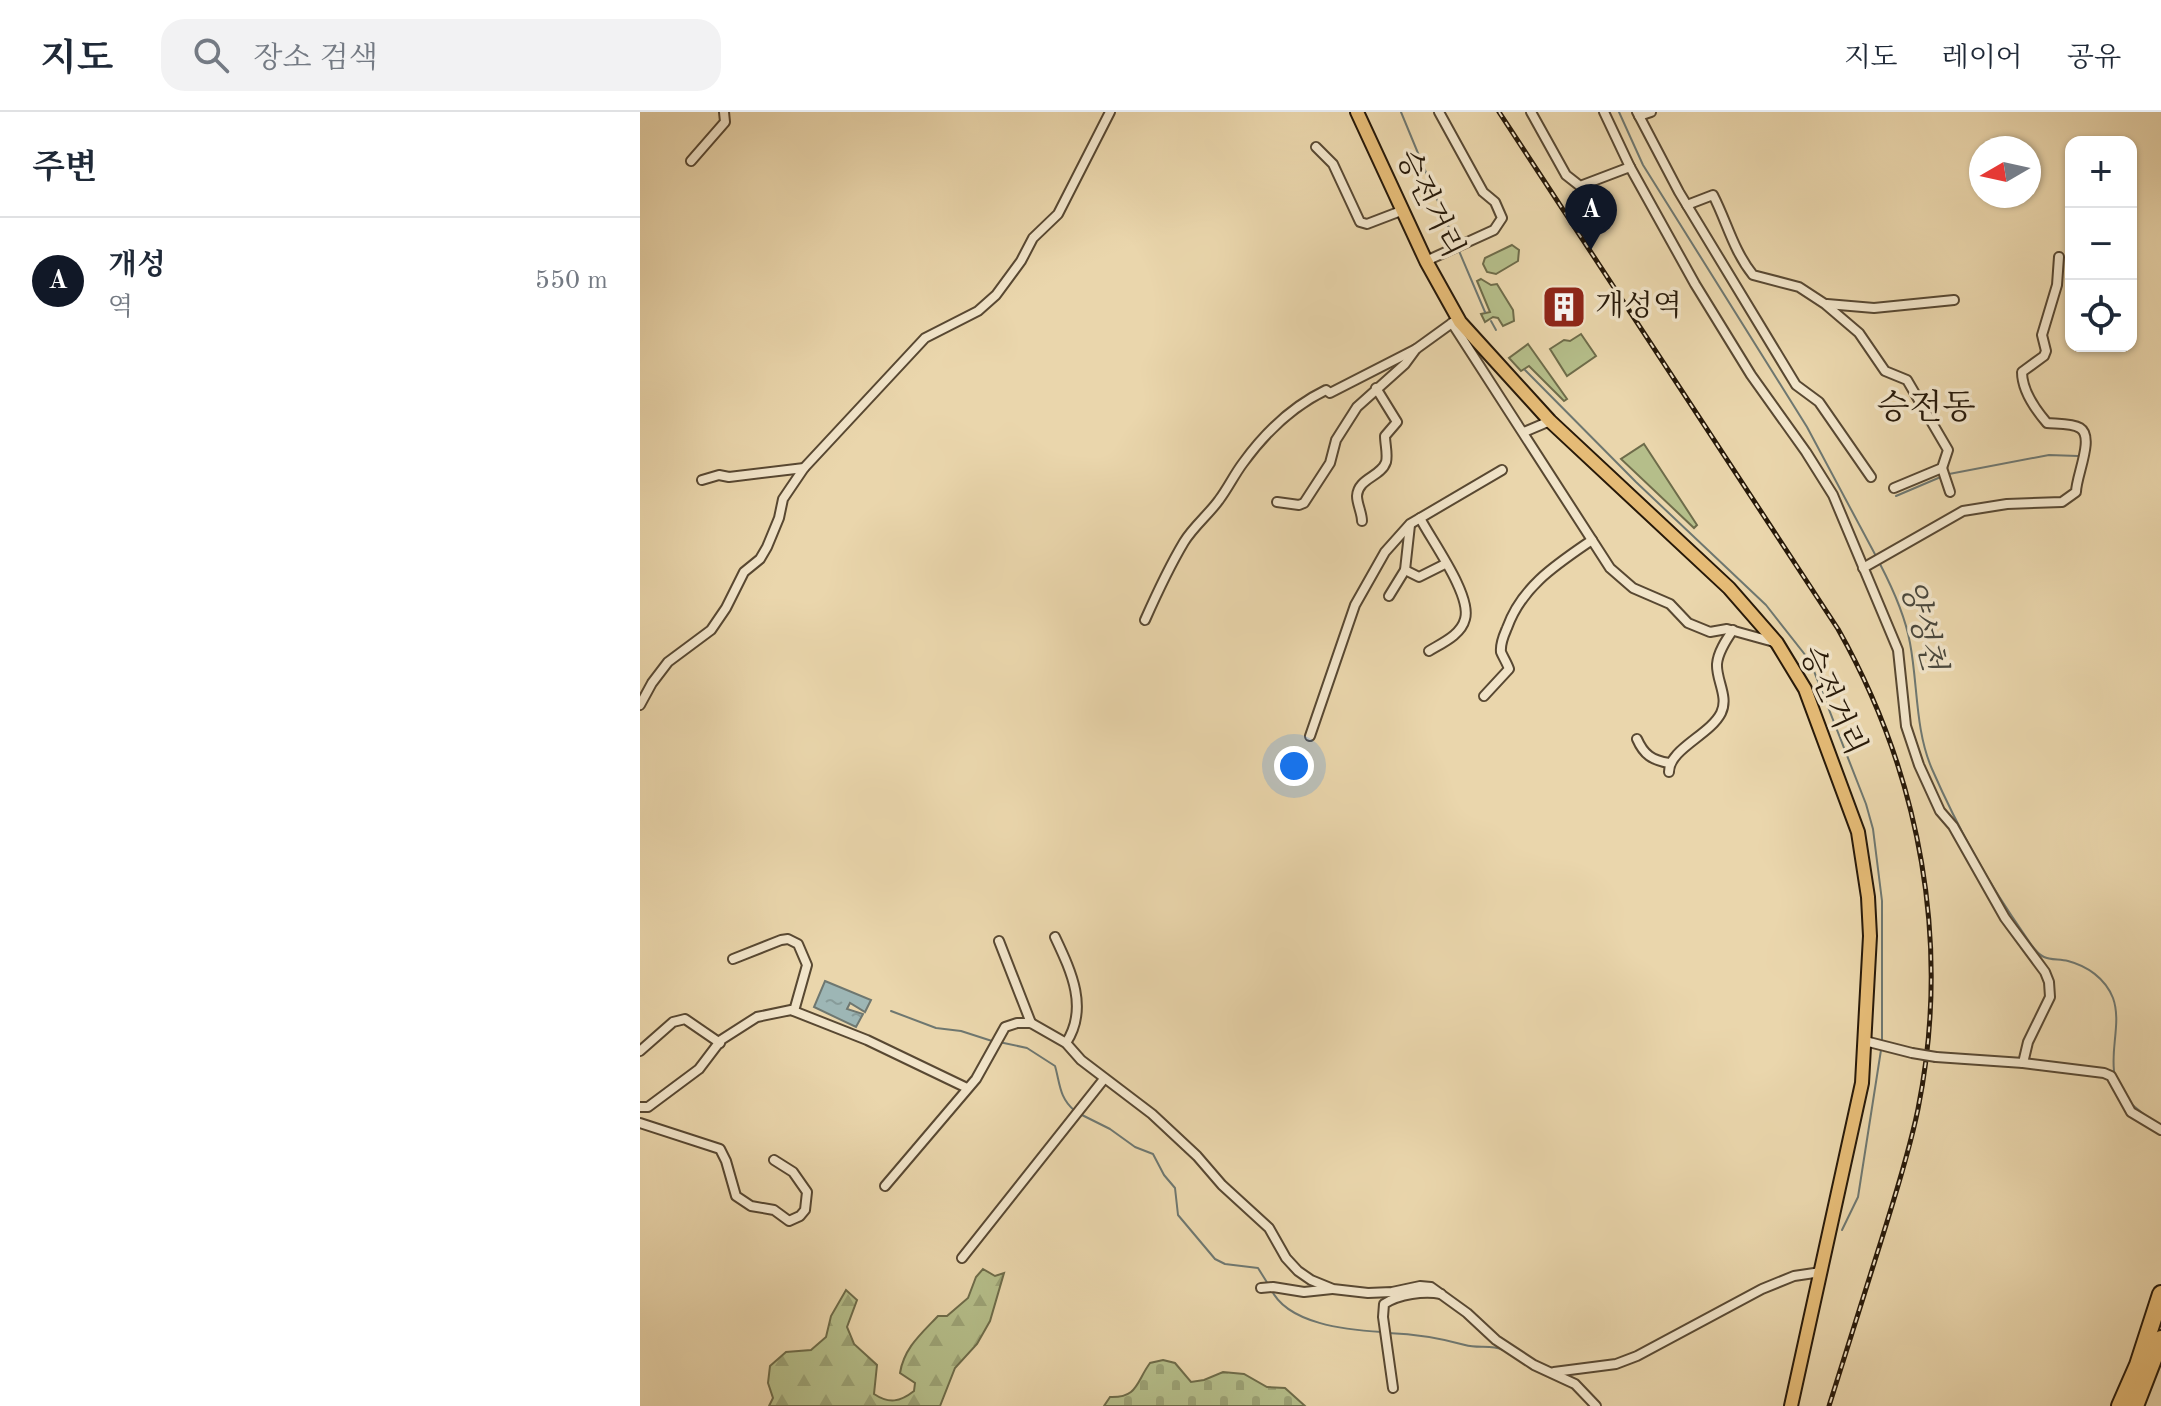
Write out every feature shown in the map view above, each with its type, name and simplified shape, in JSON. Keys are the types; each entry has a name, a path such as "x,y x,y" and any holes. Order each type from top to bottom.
{"highway":[{"path":"2120,1406 2138,1365 2161,1294"},
{"path":"2135,1406 2161,1339"}],"main road":[{"name":"승전거리","path":"1357,112 1456,323 1550,421 1729,588 1777,643 1805,689 1858,832 1868,897 1876,1044 1862,1083 1791,1406"}],"street":[{"path":"691,161 725,122 724,112"},
{"path":"640,705 668,662 711,630 744,572 760,559 767,547 783,499 804,468 925,338 978,311 996,295 1021,261 1033,238 1058,214 1110,112"},
{"path":"1426,261 1494,230 1502,218 1495,202 1483,192 1439,112"},
{"path":"1531,112 1566,175 1580,186 1630,167"},
{"path":"1604,112 1630,167 1695,284 1751,375 1833,495 1898,650 1906,726 1919,765 1940,811 1953,826 2005,918 2045,972 2050,997 2028,1042 2023,1063"},
{"path":"1651,112 1638,114 1687,205 1796,385 1819,402 1871,477"},
{"path":"1316,147 1333,164 1360,222 1367,224 1401,211"},
{"path":"1687,205 1713,195 1725,219 1727,233 1753,275 1799,287 1825,304 1859,333 1885,371 1907,380 1948,450 1943,473 1950,492"},
{"path":"1863,568 1963,511 2007,504 2062,502 2076,492 2076,479 2087,445 2084,432 2079,427 2047,423 2022,383 2022,372 2044,356 2046,351 2042,335 2057,285 2059,257"},
{"path":"1731,278 1748,269"},
{"path":"1825,304 1874,308 1954,300"},
{"path":"1145,620 1157,587 1169,573 1185,540 1218,501 1251,453 1284,418 1306,400 1326,390 1330,393 1416,349 1456,323 1610,568 1633,588 1670,604 1688,623 1710,632 1721,628 1777,643"},
{"path":"1277,502 1304,503 1330,463 1336,440 1357,407 1405,364 1416,349"},
{"path":"1362,521 1358,491 1386,463 1385,436 1397,422 1376,388"},
{"path":"1524,432 1550,421"},
{"path":"702,480 719,475 729,477 804,468"},
{"path":"1310,736 1355,605 1385,552 1410,524 1502,470"},
{"path":"1894,488 1943,473"},
{"path":"1420,518 1465,600 1465,619 1451,638 1429,651"},
{"path":"1389,596 1405,570 1410,524"},
{"path":"1484,696 1509,669 1501,650 1502,642 1511,616 1529,588 1555,565 1592,540"},
{"path":"1405,570 1419,577 1445,564"},
{"path":"1637,739 1646,755 1669,767 1675,754 1702,735 1723,710 1724,696 1717,662 1733,630"},
{"path":"1055,937 1071,974 1078,1002 1078,1017 1066,1043"},
{"path":"733,959 781,940 788,939 798,944 807,965 794,1011"},
{"path":"999,941 1031,1023"},
{"path":"640,1107 648,1107 699,1069 720,1043 757,1017 794,1011 867,1040 967,1088"},
{"path":"640,1051 673,1022 685,1019 720,1043"},
{"path":"885,1186 976,1079 1005,1027 1031,1023 1066,1043 1104,1079 1152,1114 1269,1228 1286,1258 1298,1271 1333,1289"},
{"path":"1876,1044 1936,1057 2023,1063 2111,1076 2117,1092 2131,1112 2161,1130"},
{"path":"962,1258 1104,1079"},
{"path":"640,1123 720,1149 736,1196 751,1206 769,1208 789,1221 794,1220 805,1210 807,1192 793,1172 774,1160"},
{"path":"1554,1372 1616,1364 1637,1356 1762,1289 1794,1276 1821,1272"},
{"path":"1267,1288 1368,1293 1431,1287 1486,1328 1496,1340 1534,1365 1575,1384 1596,1406"},
{"path":"1393,1388 1382,1309 1388,1300 1431,1292 1442,1294"}],"green space":[{"path":"1512,245 1519,250 1518,261 1496,274 1487,272 1483,264 1485,258"},
{"path":"1481,279 1491,285 1497,284 1513,310 1514,321 1503,326 1498,318 1493,317 1485,322 1481,314 1490,312 1477,281"},
{"path":"1581,334 1596,356 1567,376 1550,349"},
{"path":"1528,344 1567,399 1564,401 1529,366 1521,371 1509,358"},
{"path":"1644,444 1697,525 1694,528 1621,459"},
{"path":"983,1269 995,1276 1004,1273 990,1321 977,1344 955,1368 940,1406 769,1406 773,1398 768,1383 770,1366 786,1352 811,1350 826,1337 831,1316 846,1290 857,1300 847,1327 854,1344 877,1365 874,1394 890,1400 909,1395 914,1391 915,1383 900,1373 909,1349 938,1316 947,1316 968,1298 976,1277"},
{"path":"1163,1360 1175,1363 1191,1382 1223,1372 1244,1374 1267,1387 1285,1388 1305,1406 1104,1406 1110,1397 1131,1392 1150,1363"}],"water":[{"path":"825,981 871,1000 865,1012 850,1003 847,1009 863,1014 856,1027 814,1007"}],"waterway":[{"path":"1401,112 1456,245"},
{"name":"양성천","path":"1619,112 1643,165 1807,427 1877,558"},
{"path":"1459,251 1485,312"},
{"path":"1491,321 1496,330"},
{"path":"1525,370 1636,482 1766,605 1810,661 1873,829 1882,901 1882,1043"},
{"path":"1949,474 2049,455 2078,456"},
{"path":"1896,496 1943,476"},
{"name":"양성천","path":"1880,564 1905,622 1923,739 1932,769 1986,874 2035,950 2046,958 2082,966 2110,991 2116,1017 2115,1077"},
{"path":"891,1011 936,1028 961,1031 992,1041"},
{"path":"999,1042 1027,1048 1055,1066 1063,1096 1075,1111"},
{"path":"1842,1230 1858,1197 1881,1050"},
{"name":"양성천","path":"2130,1103 2146,1116"},
{"path":"1080,1114 1110,1129 1135,1147 1153,1154 1175,1188 1178,1215 1215,1259 1225,1264 1258,1268 1268,1284"},
{"path":"1271,1289 1290,1310 1319,1323 1382,1332"},
{"path":"1388,1333 1503,1350"}],"railway":[{"path":"1499,112 1838,629 1867,685 1890,743 1908,802 1922,862 1929,923 1931,985 1927,1047 1918,1109 1906,1158 1829,1406"}],"place":[{"name":"개성","path":"1591,250"},
{"name":"개성역","path":"1564,307"}],"district":[{"name":"승전동","path":"1926,409"}]}
